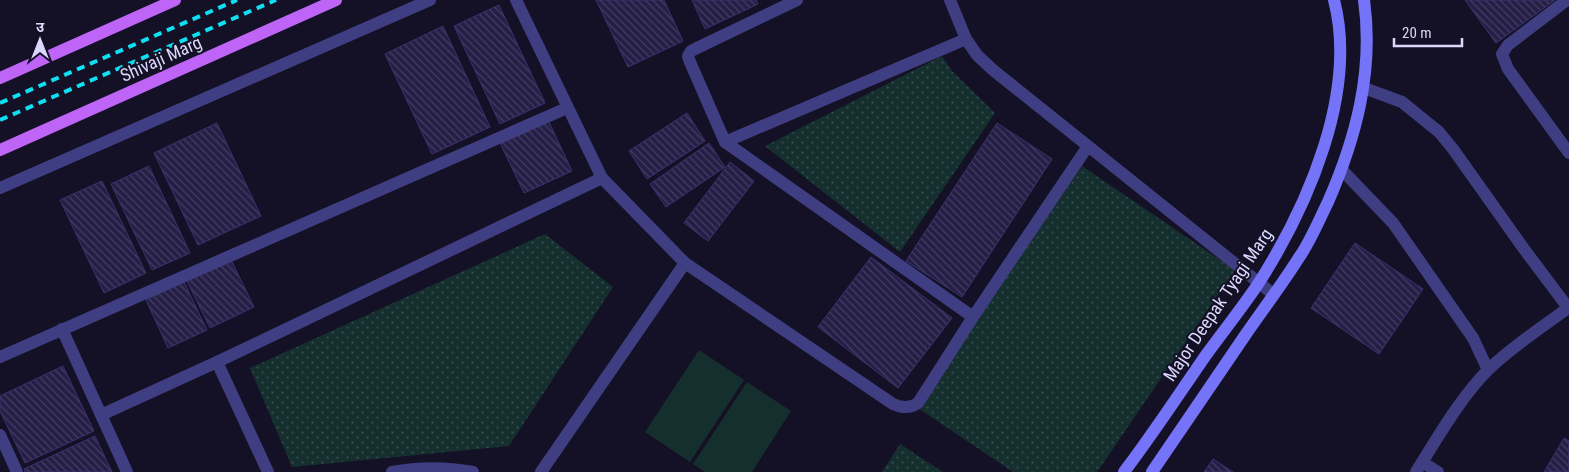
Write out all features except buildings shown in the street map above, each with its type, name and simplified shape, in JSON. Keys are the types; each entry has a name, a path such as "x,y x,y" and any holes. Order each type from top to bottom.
{"main road":[{"name":"Shivaji Marg","path":"0,150 336,0"},
{"path":"0,78 169,1"}],"street":[{"path":"0,188 430,0"},
{"path":"516,0 602,178 685,263 899,407 907,408 918,403 973,317 1088,146"},
{"path":"797,0 691,51 688,56 725,142 973,317"},
{"path":"950,0 966,39 977,55 993,70 1273,294"},
{"name":"Major Deepak Tyagi Marg","path":"1124,472 1259,283 1301,207 1315,172 1332,118 1337,91 1341,57 1340,32 1334,0"},
{"path":"1152,472 1301,256 1322,215 1342,170 1359,114 1364,88 1367,37 1364,0"},
{"path":"1567,0 1508,45 1502,54 1508,69 1569,153"},
{"path":"725,142 966,39"},
{"path":"1364,88 1402,102 1439,132 1568,309 1513,348 1488,370 1458,408 1419,467 1438,472"},
{"path":"0,357 567,108"},
{"path":"1342,170 1393,223 1472,338 1488,370"},
{"path":"101,415 217,362 602,178"},
{"path":"541,472 685,263"},
{"path":"62,329 127,472"},
{"path":"217,362 268,472"},
{"path":"0,435 4,452 17,472"},
{"path":"392,472 436,468 473,472"}],"green space":[{"path":"942,56 952,71 995,113 900,252 765,146"},
{"path":"1082,166 1235,270 1097,472 1013,472 918,408"},
{"path":"545,234 613,287 509,446 292,467 250,368"},
{"path":"699,350 744,380 690,462 645,432"},
{"path":"747,382 791,411 752,472 705,472 693,464"},
{"path":"900,444 943,472 882,472"}],"railway":[{"path":"0,103 237,0"},
{"path":"0,120 276,0"}]}
